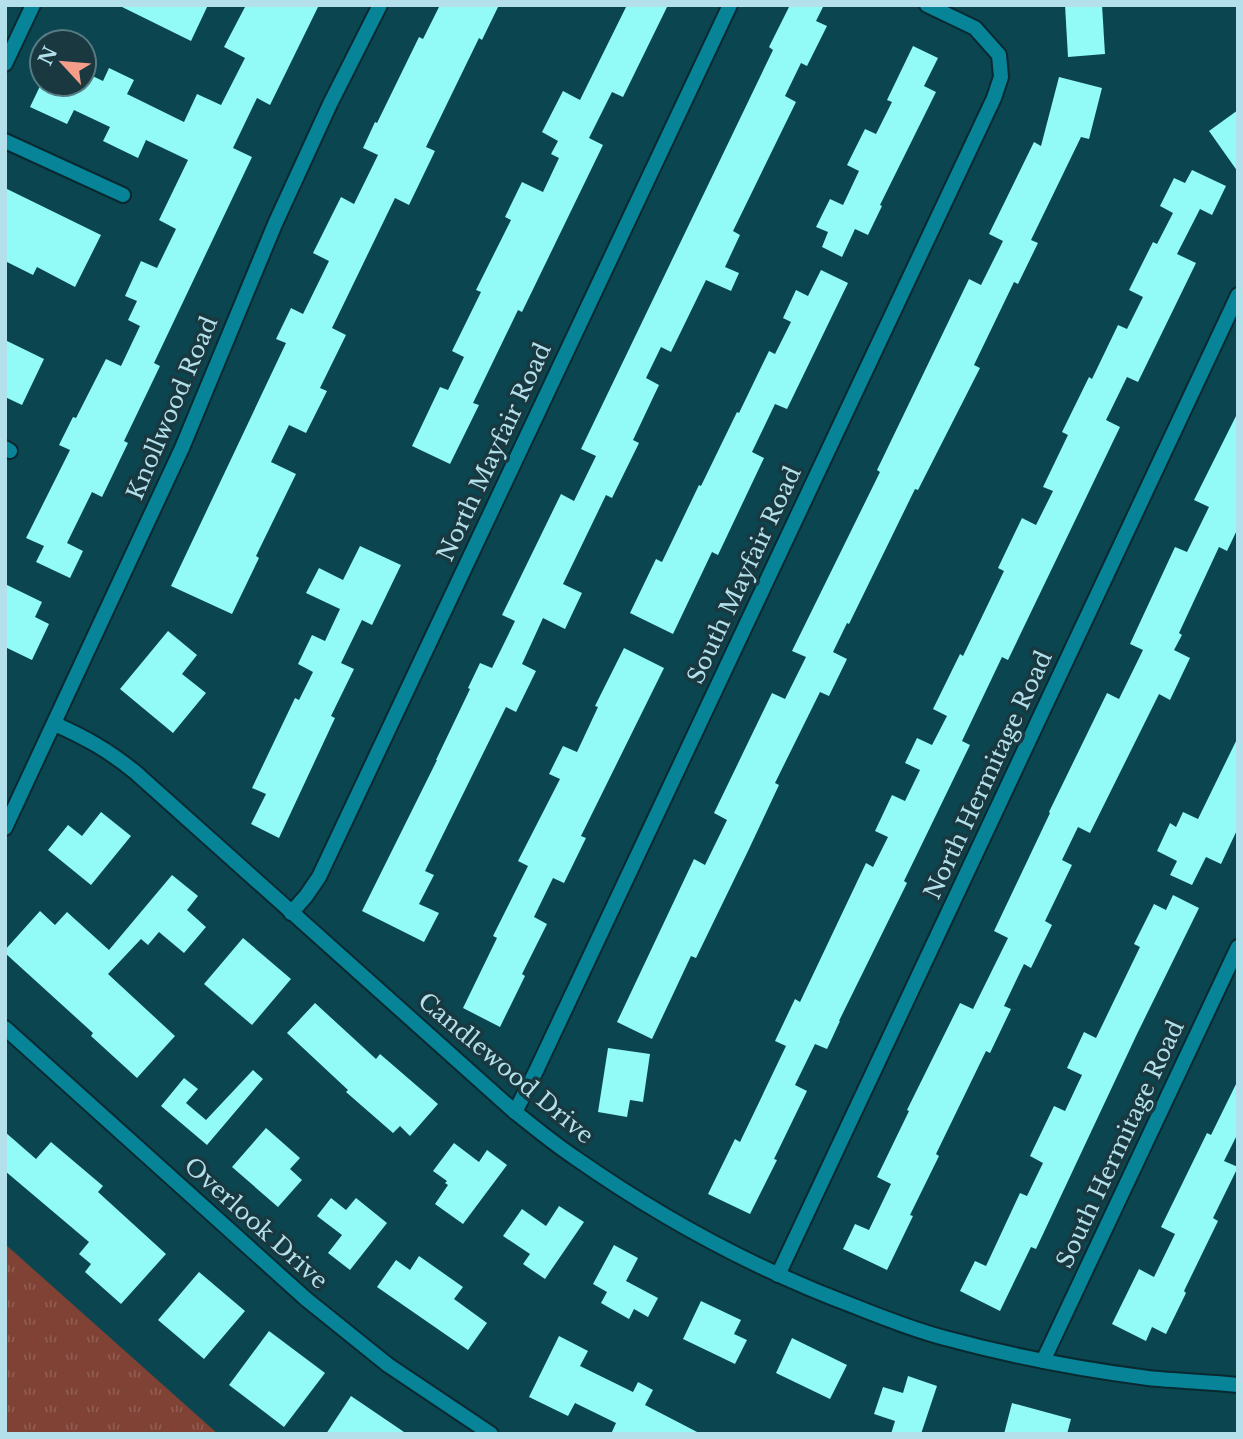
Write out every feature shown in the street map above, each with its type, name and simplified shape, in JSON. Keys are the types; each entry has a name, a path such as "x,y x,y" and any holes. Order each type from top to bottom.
{"street":[{"path":"5,64 33,5"},
{"name":"Knollwood Road","path":"5,828 182,448 275,224 330,104 380,5"},
{"name":"North Mayfair Road","path":"291,913 319,877 730,5"},
{"name":"South Mayfair Road","path":"515,1112 994,98 1001,78 999,55 975,28 927,5"},
{"path":"5,141 123,195"},
{"name":"North Hermitage Road","path":"778,1275 1238,295"},
{"name":"Candlewood Drive","path":"55,724 114,754 515,1112 572,1156 635,1198 701,1236 824,1295 944,1338 1043,1361 1101,1371 1238,1385"},
{"name":"South Hermitage Road","path":"1043,1361 1238,947"},
{"name":"Overlook Drive","path":"5,1028 306,1298 388,1365 491,1434"}],"green space":[{"path":"5,1244 218,1434 5,1434"}],"building":[{"path":"118,5 208,5 191,41"},
{"path":"246,5 319,5 270,105 257,98 233,148 252,157 154,363 160,366 124,441 128,443 102,497 92,492 67,543 83,551 70,578 36,562 44,546 26,538 70,450 59,445 73,417 76,418 106,359 121,366 140,326 128,320 137,301 125,296 141,261 157,268 176,229 159,220 188,160 146,140 138,158 103,141 110,127 74,110 67,124 30,107 34,98 98,98 98,79 103,81 109,68 134,80 127,94 184,122 197,94 221,105 245,58 224,47"},
{"path":"440,5 499,5 482,40 479,38 426,147 435,151 409,205 395,198 332,328 346,335 320,388 327,391 306,433 289,425 271,462 296,474 256,556 259,558 232,614 171,586 286,343 276,339 291,308 303,314 329,261 313,253 341,197 354,204 378,155 363,148 419,37 423,39"},
{"path":"627,5 668,5 623,97 612,92 589,138 603,145 522,312 518,310 473,403 479,405 450,464 412,446 440,387 448,390 464,357 452,351 481,292 476,290 511,220 505,217 522,182 543,192 559,158 551,154 558,141 542,132 563,91 580,100"},
{"path":"790,5 824,5 816,21 827,26 807,66 801,63 785,96 796,102 733,231 740,235 725,267 739,273 731,291 706,280 671,352 661,347 646,378 659,385 633,440 639,443 612,498 606,495 563,584 582,593 565,629 543,618 522,664 536,671 516,712 506,707 425,871 434,875 419,904 439,913 424,942 362,911 437,760 480,663 492,668 515,621 502,615 561,494 574,501 596,456 581,449 773,50 769,47"},
{"path":"1065,5 1102,5 1105,54 1068,57"},
{"path":"913,46 938,58 924,86 936,92 868,235 855,229 842,257 822,247 828,232 816,227 830,199 843,205 859,171 847,165 865,129 876,134 892,102 887,100"},
{"path":"1059,77 1102,88 1089,139 1081,137 1031,240 1038,243 1018,284 1014,282 974,365 980,368 918,490 915,489 833,652 847,659 829,696 820,692 775,783 779,785 748,851 696,958 691,956 652,1039 617,1022 694,859 705,865 727,820 714,813 772,693 785,699 806,657 792,651 880,472 877,470 969,279 981,285 1003,241 989,234 1034,142 1041,146"},
{"path":"1238,110 1238,172 1209,131"},
{"path":"1192,170 1226,186 1212,215 1200,209 1177,254 1196,263 1138,382 1127,377 1106,420 1120,427 1008,660 1002,657 962,741 970,745 827,1049 815,1044 795,1085 807,1091 750,1214 708,1194 735,1139 740,1142 786,1046 775,1041 795,999 800,1002 866,863 873,867 888,837 875,831 892,795 905,801 920,770 905,763 917,738 932,745 947,716 933,709 960,654 963,656 1004,571 998,568 1022,518 1036,525 1053,491 1043,487 1068,435 1062,432 1118,325 1127,329 1143,297 1129,290 1153,242 1157,244 1173,213 1160,206 1174,178 1185,183"},
{"path":"5,188 101,235 75,287 37,267 33,275 5,261"},
{"path":"821,270 848,283 787,409 775,404 752,452 764,458 718,555 712,552 673,634 630,613 656,559 662,562 769,351 775,354 791,322 783,318 796,290 808,296"},
{"path":"5,340 44,359 22,405 5,397"},
{"path":"1238,412 1238,528 1227,551 1219,547 1179,633 1182,635 1174,650 1190,658 1170,700 1159,694 1090,833 1078,827 1062,860 1072,865 1045,921 1052,925 1031,968 1024,964 1004,1006 1011,1009 990,1053 986,1051 936,1154 939,1156 887,1270 843,1249 855,1224 869,1230 891,1184 877,1177 909,1111 907,1110 960,1003 973,1009 1008,938 994,931 1107,693 1119,699 1143,650 1130,644 1175,547 1187,552 1209,507 1194,500"},
{"path":"360,546 401,565 372,625 362,620 341,663 354,669 331,716 335,718 279,838 251,824 266,794 252,788 295,698 299,700 313,672 298,664 312,635 325,641 340,609 306,593 319,568 343,580"},
{"path":"5,584 42,602 35,617 49,624 32,660 5,647"},
{"path":"168,631 197,655 182,674 206,693 173,733 120,689"},
{"path":"624,648 664,668 581,836 586,838 564,883 553,878 534,917 547,924 500,1027 463,1008 497,938 493,936 528,866 518,861 560,779 549,774 563,746 577,752 598,707 595,706"},
{"path":"1238,737 1238,828 1221,864 1206,857 1192,885 1170,875 1177,861 1157,851 1170,823 1176,827 1183,812 1198,819"},
{"path":"101,812 131,836 91,885 48,850 68,825 82,836"},
{"path":"172,875 198,896 187,910 206,927 184,953 159,932 148,945 141,939 108,974 175,1036 137,1078 91,1036 93,1033 5,953 5,950 40,911 55,925 67,912 109,950"},
{"path":"1173,895 1199,908 1036,1249 1031,1247 1000,1311 960,1291 975,1261 986,1266 1020,1193 1027,1196 1043,1163 1030,1156 1054,1106 1065,1111 1082,1075 1067,1068 1084,1032 1096,1038 1140,947 1134,944 1154,904 1166,910"},
{"path":"243,938 291,979 252,1025 204,984"},
{"path":"315,1003 376,1059 380,1054 438,1104 410,1136 400,1126 393,1133 346,1092 348,1090 287,1033"},
{"path":"608,1048 650,1054 643,1102 630,1100 627,1117 598,1112"},
{"path":"253,1070 263,1079 207,1145 161,1106 184,1078 198,1089 186,1103 206,1120"},
{"path":"1238,1080 1238,1133 1224,1161 1238,1167 1213,1218 1218,1221 1166,1334 1152,1327 1146,1341 1112,1324 1139,1269 1154,1277 1175,1234 1161,1227 1207,1133 1211,1135"},
{"path":"266,1128 300,1158 290,1169 302,1180 278,1207 232,1167"},
{"path":"5,1132 36,1159 51,1142 103,1186 98,1192 166,1254 121,1304 85,1272 91,1264 79,1254 89,1242 5,1171"},
{"path":"454,1143 479,1162 487,1150 507,1165 463,1224 435,1204 448,1185 445,1183 447,1181 433,1171"},
{"path":"331,1198 346,1210 356,1198 387,1223 350,1270 328,1253 342,1235 317,1216"},
{"path":"559,1206 584,1222 545,1279 523,1264 530,1254 503,1236 522,1209 546,1226"},
{"path":"614,1245 638,1258 626,1281 658,1298 648,1317 634,1309 629,1319 601,1303 607,1292 593,1284"},
{"path":"419,1256 463,1287 454,1299 487,1323 468,1350 377,1287 396,1260 410,1270"},
{"path":"199,1272 245,1311 204,1359 158,1320"},
{"path":"701,1301 741,1320 734,1334 747,1340 735,1364 683,1339"},
{"path":"269,1331 325,1373 284,1427 229,1385"},
{"path":"559,1336 588,1351 580,1366 633,1392 638,1382 653,1390 645,1405 701,1434 611,1434 616,1423 575,1403 568,1416 529,1397"},
{"path":"792,1338 847,1365 830,1399 776,1373"},
{"path":"908,1376 937,1386 921,1434 891,1434 895,1421 874,1414 883,1387 903,1393"},
{"path":"351,1396 407,1434 326,1434"},
{"path":"1012,1403 1071,1419 1067,1434 1004,1434"}]}
